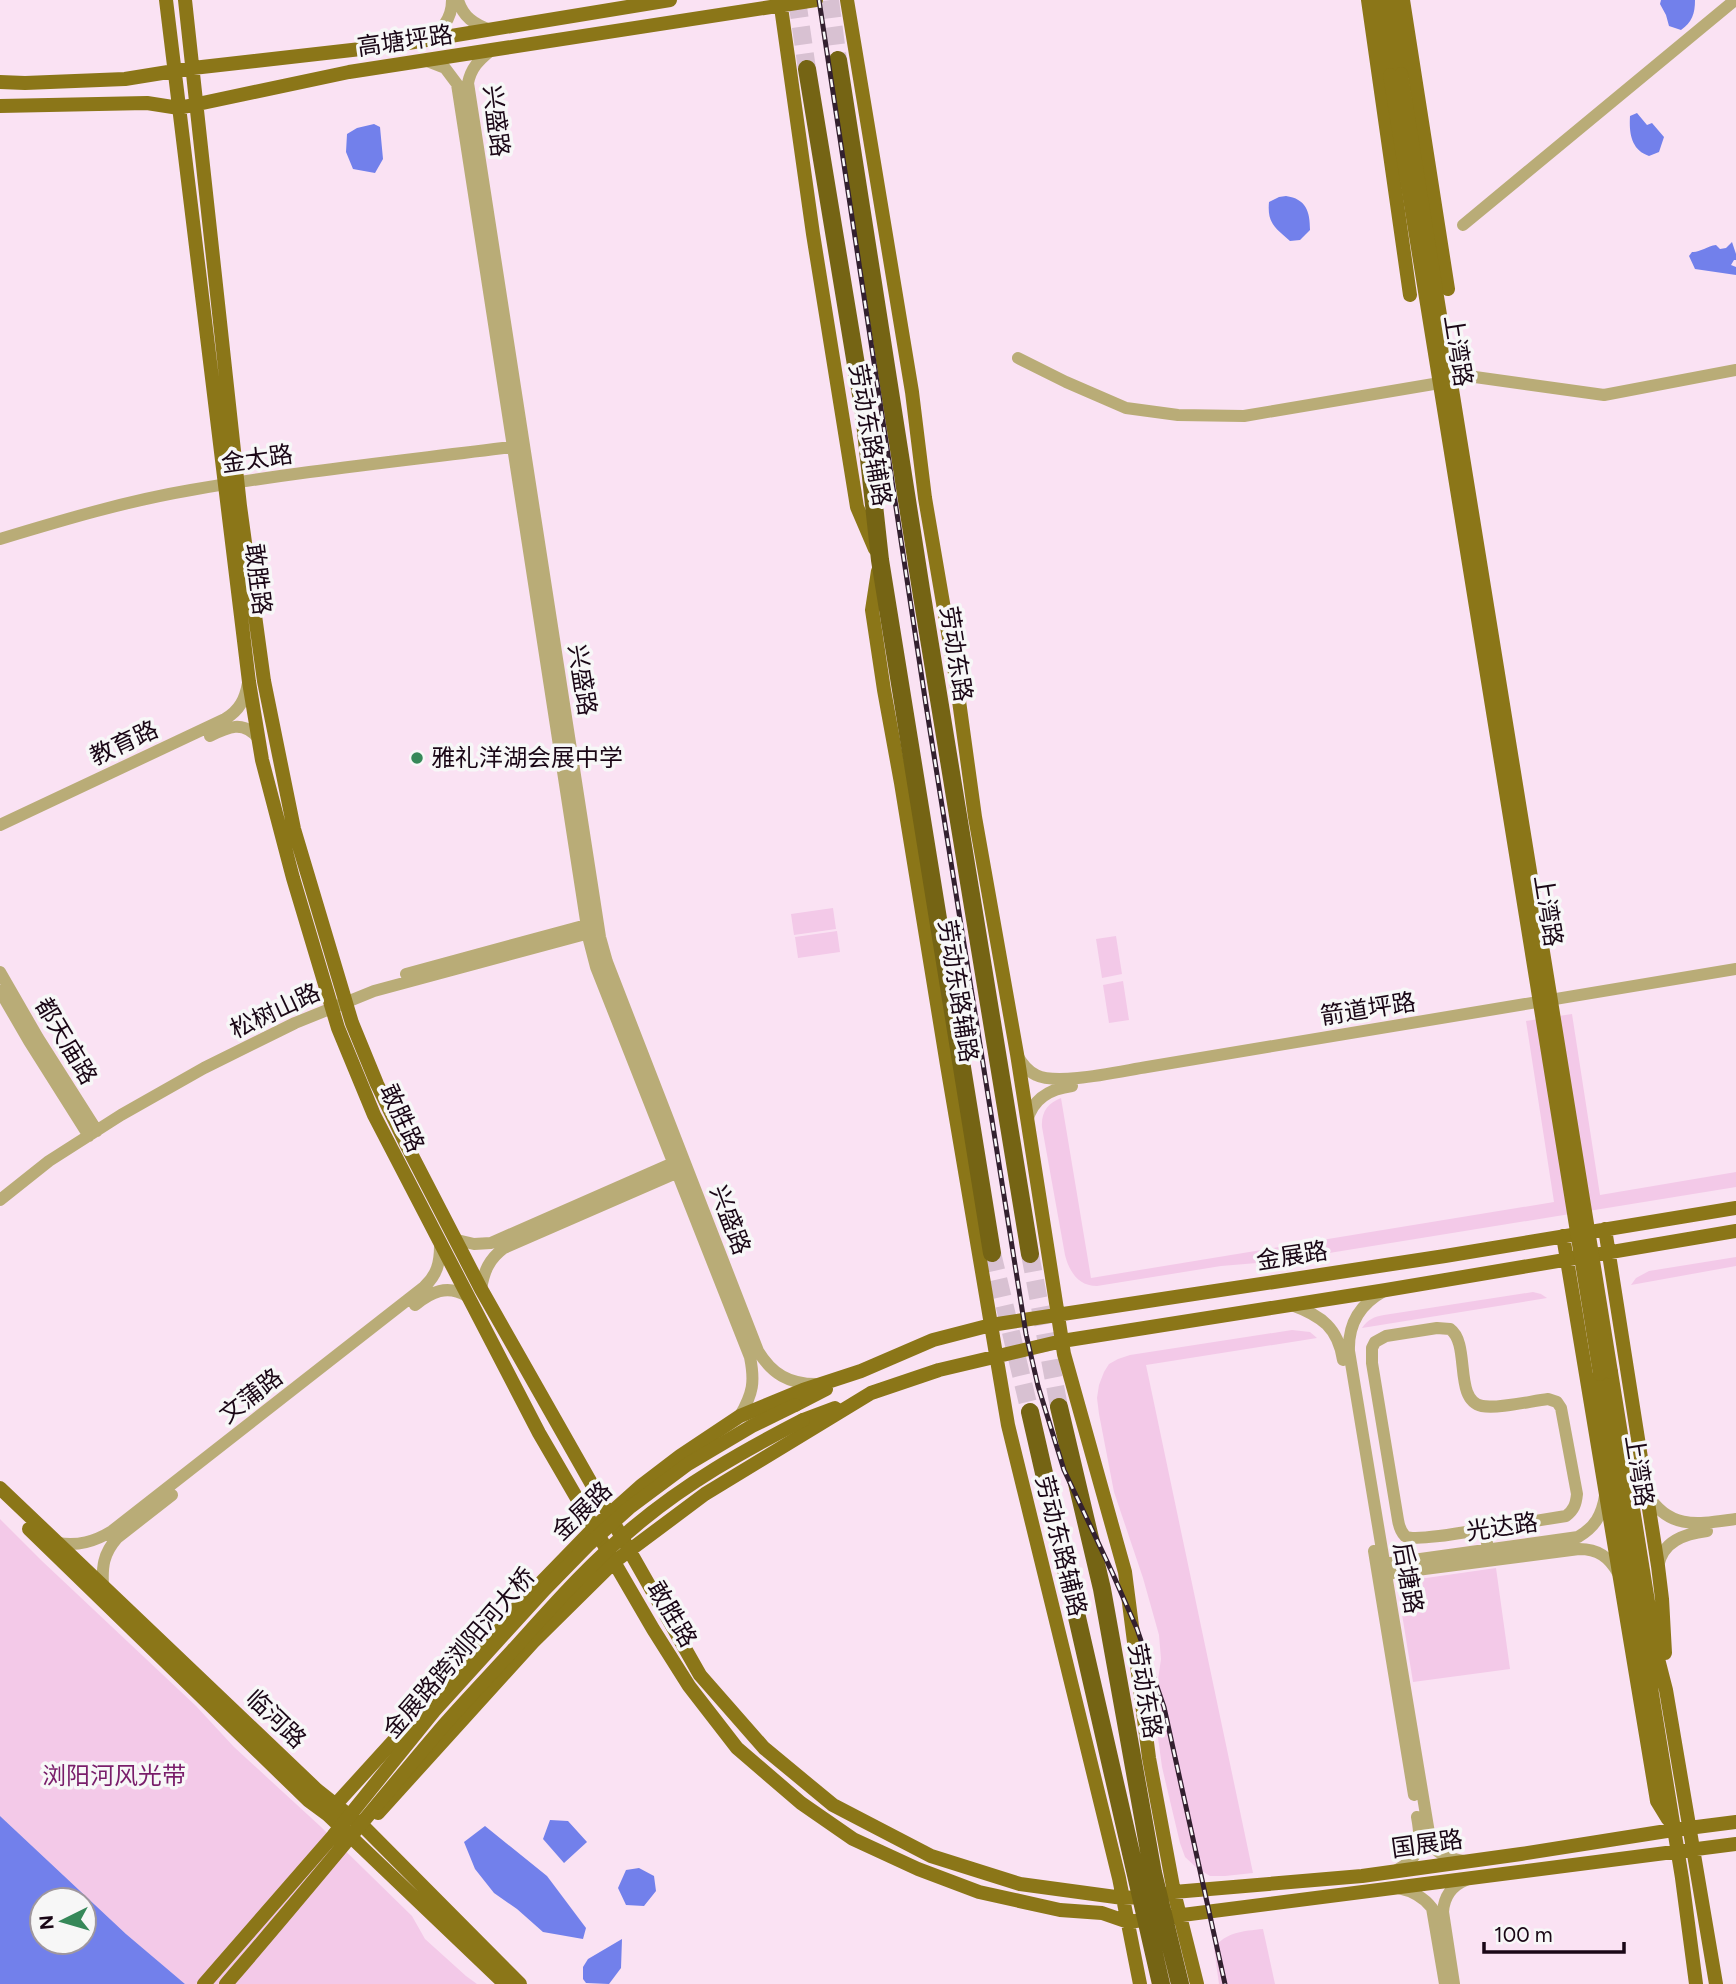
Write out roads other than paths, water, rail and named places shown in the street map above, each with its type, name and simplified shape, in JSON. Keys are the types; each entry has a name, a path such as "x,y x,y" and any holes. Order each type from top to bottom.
{"highway":[{"name":"劳动东路","path":"838,60 922,596 1030,1254"},
{"path":"807,69 864,413 880,560 992,1253"},
{"name":"劳动东路","path":"1059,1407 1102,1589 1149,1896 1137,1921 1161,1984"},
{"name":"劳动东路","path":"1030,1412 1149,1896 1172,1917 1180,1984"}],"main road":[{"name":"敢胜路","path":"166,0 230,480 264,681 294,829 337,1000 338,1028 374,1115 440,1246 539,1433 653,1629 689,1686 737,1748 801,1803 853,1839 918,1869 979,1892 1018,1902 1060,1910 1102,1913 1137,1921"},
{"name":"敢胜路","path":"185,0 197,103 248,682 262,760 293,878 337,1000 352,1023 406,1144 481,1289 699,1675 764,1748 833,1805 931,1856 1020,1884 1149,1896"},
{"name":"高塘坪路","path":"0,82 125,79 193,68 425,41 670,0"},
{"name":"高塘坪路","path":"0,106 147,103 179,108 349,72 781,3 816,0"},
{"name":"劳动东路辅路","path":"847,0 912,392 925,498 956,679 975,817 1017,1055 1062,1341 1125,1572 1149,1758 1149,1896"},
{"name":"上湾路","path":"1368,0 1410,295"},
{"name":"上湾路","path":"1378,0 1396,75 1605,1373 1696,1984"},
{"name":"上湾路","path":"1390,0 1396,75"},
{"name":"上湾路","path":"1403,0 1448,289"},
{"name":"劳动东路辅路","path":"781,3 857,507 880,560 872,610 1008,1425 1149,1896"},
{"path":"922,596 925,498"},
{"name":"金展路","path":"795,1405 861,1371 933,1340 991,1325 1736,1208"},
{"name":"上湾路","path":"1605,1229 1658,1566 1666,1690"},
{"name":"金展路","path":"803,1420 939,1370 1062,1341 1292,1306 1736,1231"},
{"name":"上湾路","path":"1563,1236 1657,1801 1674,1830"},
{"name":"金展路","path":"332,1809 489,1636 595,1527 642,1485 740,1416 820,1384 861,1371"},
{"name":"上湾路","path":"1605,1373 1656,1651 1666,1690 1716,1984"},
{"name":"金展路","path":"355,1841 527,1648 614,1562 705,1494 871,1393"},
{"name":"金展路跨浏阳河大桥","path":"205,1984 333,1836 434,1711 588,1545 629,1508 688,1464 795,1405"},
{"name":"金展路跨浏阳河大桥","path":"226,1984 445,1724 597,1560 636,1525 694,1481 723,1462 803,1420"},
{"name":"临河路","path":"0,1488 317,1790 355,1841 505,1984"},
{"name":"临河路","path":"0,1501 308,1800 332,1809 365,1828 520,1984"},
{"name":"国展路","path":"1149,1896 1362,1876 1736,1822"},
{"name":"国展路","path":"1137,1921 1736,1844"},
{"path":"1172,1917 1197,1984"},
{"path":"1137,1921 1140,1984"}],"street":[{"path":"425,41 436,33 451,15 452,0"},
{"path":"458,0 468,19 490,30"},
{"path":"1463,225 1735,0"},
{"name":"兴盛路","path":"490,51 475,65 468,83 518,442 593,927 750,1357 753,1384 750,1399 740,1416"},
{"name":"兴盛路","path":"426,61 445,68 457,84 518,442"},
{"path":"1018,358 1126,408 1178,415 1224,416 1244,416 1475,377 1604,395 1736,370"},
{"name":"金太路","path":"0,530 125,496 518,442"},
{"name":"金太路","path":"0,539 127,503 230,480"},
{"name":"教育路","path":"0,825 225,719 233,714 244,700 248,682"},
{"name":"教育路","path":"0,833 224,729 240,725 254,732 258,738"},
{"name":"松树山路","path":"0,1200 117,1107 292,1015 593,927"},
{"name":"箭道坪路","path":"1017,1055 1027,1070 1036,1076 1057,1080 1736,970"},
{"name":"都天庙路","path":"0,972 91,1130"},
{"name":"箭道坪路","path":"1027,1122 1034,1104 1059,1087 1148,1075 1736,977"},
{"name":"都天庙路","path":"0,991 29,1041 91,1130"},
{"name":"松树山路","path":"0,1190 45,1154 91,1130"},
{"path":"457,1240 474,1244 491,1242 680,1165"},
{"path":"481,1289 487,1266 504,1248 680,1165"},
{"name":"兴盛路","path":"680,1165 765,1362 773,1371 794,1382 820,1384"},
{"name":"文蒲路","path":"58,1543 88,1543 112,1531 424,1287 432,1279 440,1261 440,1246"},
{"name":"文蒲路","path":"103,1586 104,1556 117,1538 426,1295 445,1289 467,1296"},
{"name":"后塘路","path":"1386,1290 1360,1310 1352,1324 1349,1342 1420,1840 1415,1857 1393,1872"},
{"name":"后塘路","path":"1292,1306 1323,1322 1337,1337 1340,1346 1432,1846 1443,1856 1470,1861"},
{"path":"1437,1328 1450,1329 1457,1337 1467,1391 1473,1402 1492,1406 1548,1399 1557,1402 1561,1408 1577,1494 1572,1511 1558,1518 1485,1529 1420,1538 1403,1534 1398,1520 1372,1363 1372,1348 1380,1338 1437,1328"},
{"name":"光达路","path":"1381,1570 1578,1536 1594,1526 1600,1517 1606,1492"},
{"path":"1646,1493 1658,1508 1682,1523 1736,1519"},
{"path":"1658,1566 1665,1549 1679,1537 1736,1527"},
{"path":"1485,1529 1488,1550"},
{"name":"光达路","path":"1381,1570 1579,1549 1594,1551 1608,1558 1620,1577"},
{"path":"1454,1984 1443,1905 1454,1886 1472,1878"},
{"path":"1397,1888 1413,1892 1427,1901 1432,1908 1445,1984"}],"water":[{"path":"1661,0 1695,0 1688,24 1681,30 1669,26 1660,4"},
{"path":"1637,113 1647,125 1652,123 1664,137 1659,152 1649,156 1635,145 1631,135 1630,116"},
{"path":"374,124 380,127 383,159 375,173 353,169 346,152 347,134 357,128"},
{"path":"1286,196 1298,200 1308,212 1310,230 1300,240 1290,241 1271,220 1269,202"},
{"path":"1732,242 1736,260 1731,265 1736,267 1736,275 1695,269 1689,256 1692,252 1716,245 1720,249 1726,248"},
{"path":"0,1816 75,1886 28,1886 28,1956 98,1956 98,1908 185,1984 0,1984"},
{"path":"550,1820 568,1821 587,1842 564,1863 543,1839"},
{"path":"485,1826 547,1876 586,1928 583,1939 543,1932 494,1893 475,1869 464,1842"},
{"path":"639,1868 654,1876 656,1891 644,1906 626,1905 618,1888 626,1870"},
{"path":"622,1939 621,1968 609,1984 586,1983 583,1979 583,1967 588,1959"}],"tunnel":[{"path":"797,0 807,69"},
{"path":"830,0 838,60"},
{"path":"992,1253 1030,1412"},
{"path":"1030,1254 1059,1407"}],"railway":[{"path":"819,0 926,705 1026,1334 1038,1386 1064,1470 1137,1629 1164,1707 1225,1984"}],"place":[{"name":"雅礼洋湖会展中学","path":"417,758"}],"park label":[{"name":"浏阳河风光带","path":"114,1776"}]}
